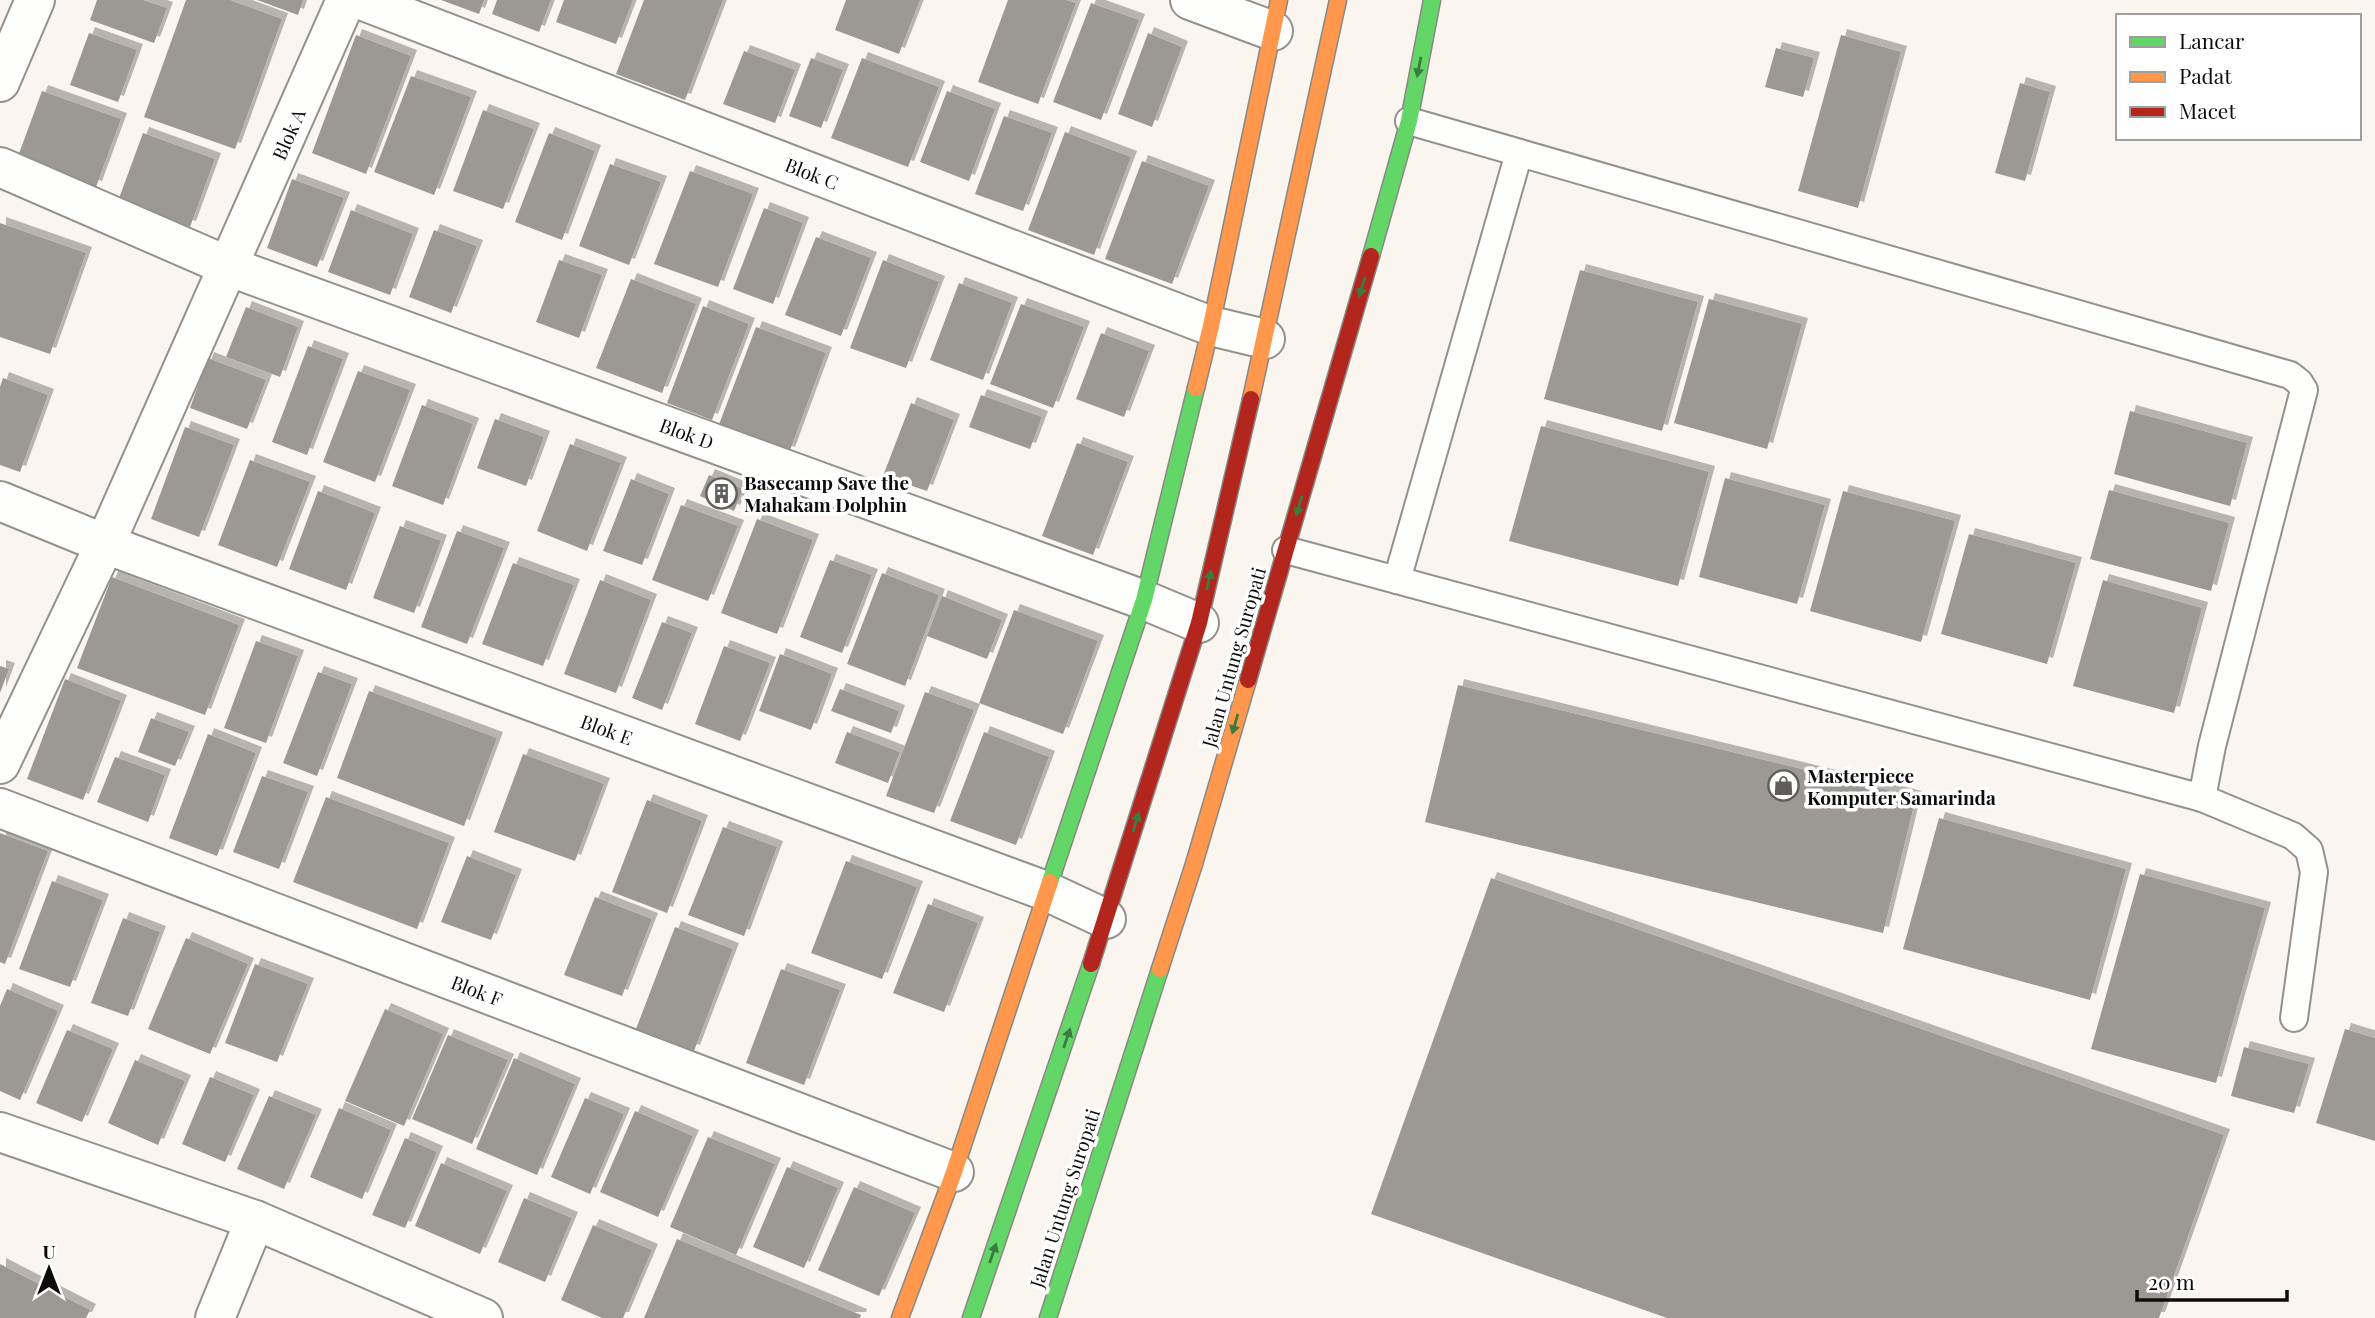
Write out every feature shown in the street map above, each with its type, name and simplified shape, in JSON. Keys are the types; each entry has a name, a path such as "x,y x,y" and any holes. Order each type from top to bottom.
{"main road":[{"path":"971,1318 1106,919 1199,623 1265,338 1338,0"},
{"name":"Jalan Untung Suropati","path":"1048,1318 1194,864 1286,550 1409,121 1432,0"},
{"path":"900,1318 954,1172 1144,600 1211,326 1276,15"}],"street":[{"path":"0,82 35,0"},
{"name":"Blok A","path":"0,764 105,544 346,0"},
{"name":"Blok C","path":"361,0 1211,326 1265,338"},
{"path":"1190,0 1276,15"},
{"name":"Blok D","path":"0,166 230,267 1144,600 1199,623"},
{"name":"Blok E","path":"0,501 105,544 1046,891 1106,919"},
{"name":"Blok F","path":"0,808 954,1172"},
{"path":"0,1132 255,1220 483,1318"},
{"path":"215,1318 255,1220"}],"lane":[{"path":"1409,121 2290,375 2299,382 2304,390 2212,746 2202,798"},
{"path":"1397,580 1519,153"},
{"path":"1286,550 2202,798 2293,836 2309,850 2314,872 2294,1018"}],"building":[{"path":"97,0 143,0 167,8 154,43 90,20"},
{"path":"186,0 230,0 282,19 235,149 144,117"},
{"path":"257,0 303,0 298,15"},
{"path":"441,0 484,0 479,14"},
{"path":"497,0 551,0 539,32 492,14"},
{"path":"564,0 633,0 616,44 556,22"},
{"path":"644,0 723,0 685,100 616,74"},
{"path":"846,0 920,0 899,54 835,30"},
{"path":"1008,0 1066,0 1076,3 1038,104 978,82"},
{"path":"1091,3 1139,20 1101,120 1053,102"},
{"path":"89,33 137,50 118,102 70,85"},
{"path":"1148,33 1182,47 1152,127 1118,114"},
{"path":"356,35 411,56 366,174 312,153"},
{"path":"1841,35 1901,52 1858,208 1798,191"},
{"path":"1776,48 1814,58 1803,97 1765,87"},
{"path":"744,51 795,70 775,123 723,104"},
{"path":"811,58 843,70 821,128 789,116"},
{"path":"862,58 939,87 908,167 831,138"},
{"path":"411,76 471,97 434,195 374,172"},
{"path":"2020,83 2050,92 2025,181 1995,173"},
{"path":"42,91 121,119 96,187 17,159"},
{"path":"947,91 995,109 969,181 920,162"},
{"path":"483,110 534,129 503,209 453,191"},
{"path":"1004,116 1052,133 1023,211 975,194"},
{"path":"1065,132 1131,157 1094,255 1028,230"},
{"path":"143,133 215,159 190,227 118,201"},
{"path":"549,133 595,151 562,240 515,222"},
{"path":"1142,161 1209,186 1172,284 1105,259"},
{"path":"610,164 661,182 629,265 579,246"},
{"path":"690,171 753,194 718,287 654,264"},
{"path":"292,179 344,198 317,267 267,248"},
{"path":"764,208 803,223 773,304 733,289"},
{"path":"351,210 413,234 390,295 328,272"},
{"path":"0,223 86,253 50,354 0,337"},
{"path":"434,230 477,246 451,313 409,297"},
{"path":"816,237 871,258 841,336 785,315"},
{"path":"559,260 602,275 579,338 536,322"},
{"path":"883,260 939,282 906,368 850,348"},
{"path":"1580,270 1698,302 1662,431 1544,399"},
{"path":"631,279 696,304 662,393 596,368"},
{"path":"959,283 1012,303 983,380 930,360"},
{"path":"1709,299 1802,324 1767,449 1674,423"},
{"path":"1021,304 1084,327 1053,408 990,384"},
{"path":"703,306 749,324 712,420 667,403"},
{"path":"246,307 298,327 280,377 226,357"},
{"path":"756,327 826,353 789,453 718,427"},
{"path":"1101,333 1149,351 1124,417 1076,399"},
{"path":"308,346 343,359 307,455 272,442"},
{"path":"208,358 266,380 247,429 190,408"},
{"path":"358,371 410,390 375,482 323,462"},
{"path":"3,378 48,395 20,472 0,465 0,387"},
{"path":"981,395 1042,417 1030,449 969,427"},
{"path":"911,403 954,420 927,491 883,476"},
{"path":"422,405 473,424 443,505 392,486"},
{"path":"2130,411 2247,443 2230,506 2114,474"},
{"path":"495,419 544,437 526,486 477,468"},
{"path":"1541,426 1709,472 1678,586 1509,541"},
{"path":"185,427 234,445 199,537 151,519"},
{"path":"1077,443 1128,462 1093,555 1042,536"},
{"path":"570,444 621,463 587,551 537,531"},
{"path":"250,460 310,482 277,567 218,545"},
{"name":"Basecamp Save the Mahakam Dolphin","path":"709,475 743,489 734,511 700,496"},
{"path":"1725,478 1825,505 1797,604 1699,577"},
{"path":"631,479 669,494 642,565 603,551"},
{"path":"2109,490 2229,523 2211,591 2090,559"},
{"path":"318,491 375,513 346,590 289,569"},
{"path":"1843,491 1955,521 1921,642 1810,611"},
{"path":"681,505 738,526 708,601 652,580"},
{"path":"757,519 813,540 777,634 721,613"},
{"path":"400,526 441,541 414,613 373,598"},
{"path":"457,531 504,548 467,644 421,627"},
{"path":"1969,534 2076,563 2047,664 1941,634"},
{"path":"830,560 872,575 842,653 800,637"},
{"path":"513,563 574,585 543,666 482,644"},
{"path":"882,573 939,595 905,686 847,664"},
{"path":"112,577 239,625 205,715 77,668"},
{"path":"600,580 651,600 616,693 564,674"},
{"path":"2103,580 2202,608 2174,713 2073,686"},
{"path":"942,596 1002,620 987,659 927,636"},
{"path":"1014,610 1098,641 1063,734 979,703"},
{"path":"662,622 692,633 662,710 632,698"},
{"path":"256,641 298,656 266,743 224,728"},
{"path":"724,646 770,663 740,741 695,724"},
{"path":"780,654 832,674 811,730 759,711"},
{"path":"0,666 9,669 0,693"},
{"path":"318,672 352,684 317,776 283,763"},
{"path":"65,679 121,701 83,800 27,779"},
{"path":"1458,685 1916,797 1883,933 1425,822"},
{"path":"840,689 899,711 891,733 831,711"},
{"path":"369,691 497,738 464,826 337,778"},
{"path":"925,692 974,710 934,813 886,796"},
{"path":"151,718 189,732 175,766 138,752"},
{"path":"847,732 900,752 888,783 835,763"},
{"path":"984,732 1049,757 1016,845 950,821"},
{"path":"208,734 256,753 217,856 169,838"},
{"path":"523,754 604,784 575,861 494,832"},
{"path":"115,757 165,775 148,822 97,802"},
{"path":"262,776 308,792 279,869 233,852"},
{"path":"326,797 449,843 417,929 293,882"},
{"path":"647,800 702,821 667,913 612,892"},
{"path":"1939,818 2126,869 2090,1000 1903,949"},
{"path":"723,827 777,847 744,936 688,915"},
{"path":"0,833 48,851 5,964 0,962"},
{"path":"467,856 516,875 491,940 441,922"},
{"path":"846,861 917,887 882,979 811,953"},
{"path":"2140,874 2265,908 2216,1083 2091,1049"},
{"path":"1491,878 2224,1135 2159,1318 1667,1318 1371,1214"},
{"path":"52,881 103,900 70,987 19,969"},
{"path":"595,897 652,919 622,996 564,975"},
{"path":"928,904 978,923 944,1012 893,993"},
{"path":"123,918 160,932 128,1016 91,1003"},
{"path":"675,927 733,949 694,1051 636,1029"},
{"path":"186,938 248,964 210,1054 148,1029"},
{"path":"255,964 308,984 277,1062 225,1043"},
{"path":"781,969 840,990 804,1085 746,1063"},
{"path":"7,989 58,1011 20,1100 0,1091 0,1006"},
{"path":"385,1009 443,1034 404,1126 345,1101"},
{"path":"2345,1029 2375,1038 2375,1141 2316,1123"},
{"path":"67,1030 113,1049 82,1122 36,1103"},
{"path":"448,1035 508,1060 472,1144 412,1119"},
{"path":"2244,1047 2309,1064 2294,1113 2231,1096"},
{"path":"514,1058 575,1084 537,1175 476,1149"},
{"path":"135,1060 185,1081 158,1145 108,1123"},
{"path":"210,1077 254,1095 225,1162 182,1144"},
{"path":"269,1096 316,1115 284,1189 237,1169"},
{"path":"585,1098 624,1114 590,1194 551,1177"},
{"path":"339,1108 391,1130 362,1199 310,1177"},
{"path":"635,1111 693,1136 658,1217 600,1192"},
{"path":"708,1137 775,1164 736,1255 670,1227"},
{"path":"405,1138 437,1152 405,1228 372,1215"},
{"path":"441,1163 507,1191 480,1254 415,1226"},
{"path":"787,1167 838,1188 804,1268 753,1247"},
{"path":"854,1187 915,1213 879,1296 818,1270"},
{"path":"524,1198 572,1218 545,1282 498,1262"},
{"path":"593,1225 652,1250 623,1318 602,1318 561,1300"},
{"path":"677,1239 861,1315 860,1318 644,1318"},
{"path":"0,1264 90,1310 86,1318 0,1318"}],"traffic: fast":[{"path":"1371,256 1409,121 1432,0"},
{"path":"1050,882 1144,600 1196,388"},
{"path":"971,1318 1091,964"},
{"path":"1048,1318 1160,969"}],"traffic: slow":[{"path":"1196,388 1279,0"},
{"path":"1251,399 1338,0"},
{"path":"1160,969 1248,680"},
{"path":"900,1318 954,1172 1050,882"}],"traffic: jam":[{"path":"1248,680 1371,256"},
{"path":"1091,964 1199,623 1251,399"}],"place":[{"name":"Basecamp Save the Mahakam Dolphin","path":"721,493"},
{"name":"Masterpiece Komputer Samarinda","path":"1784,786"}]}
